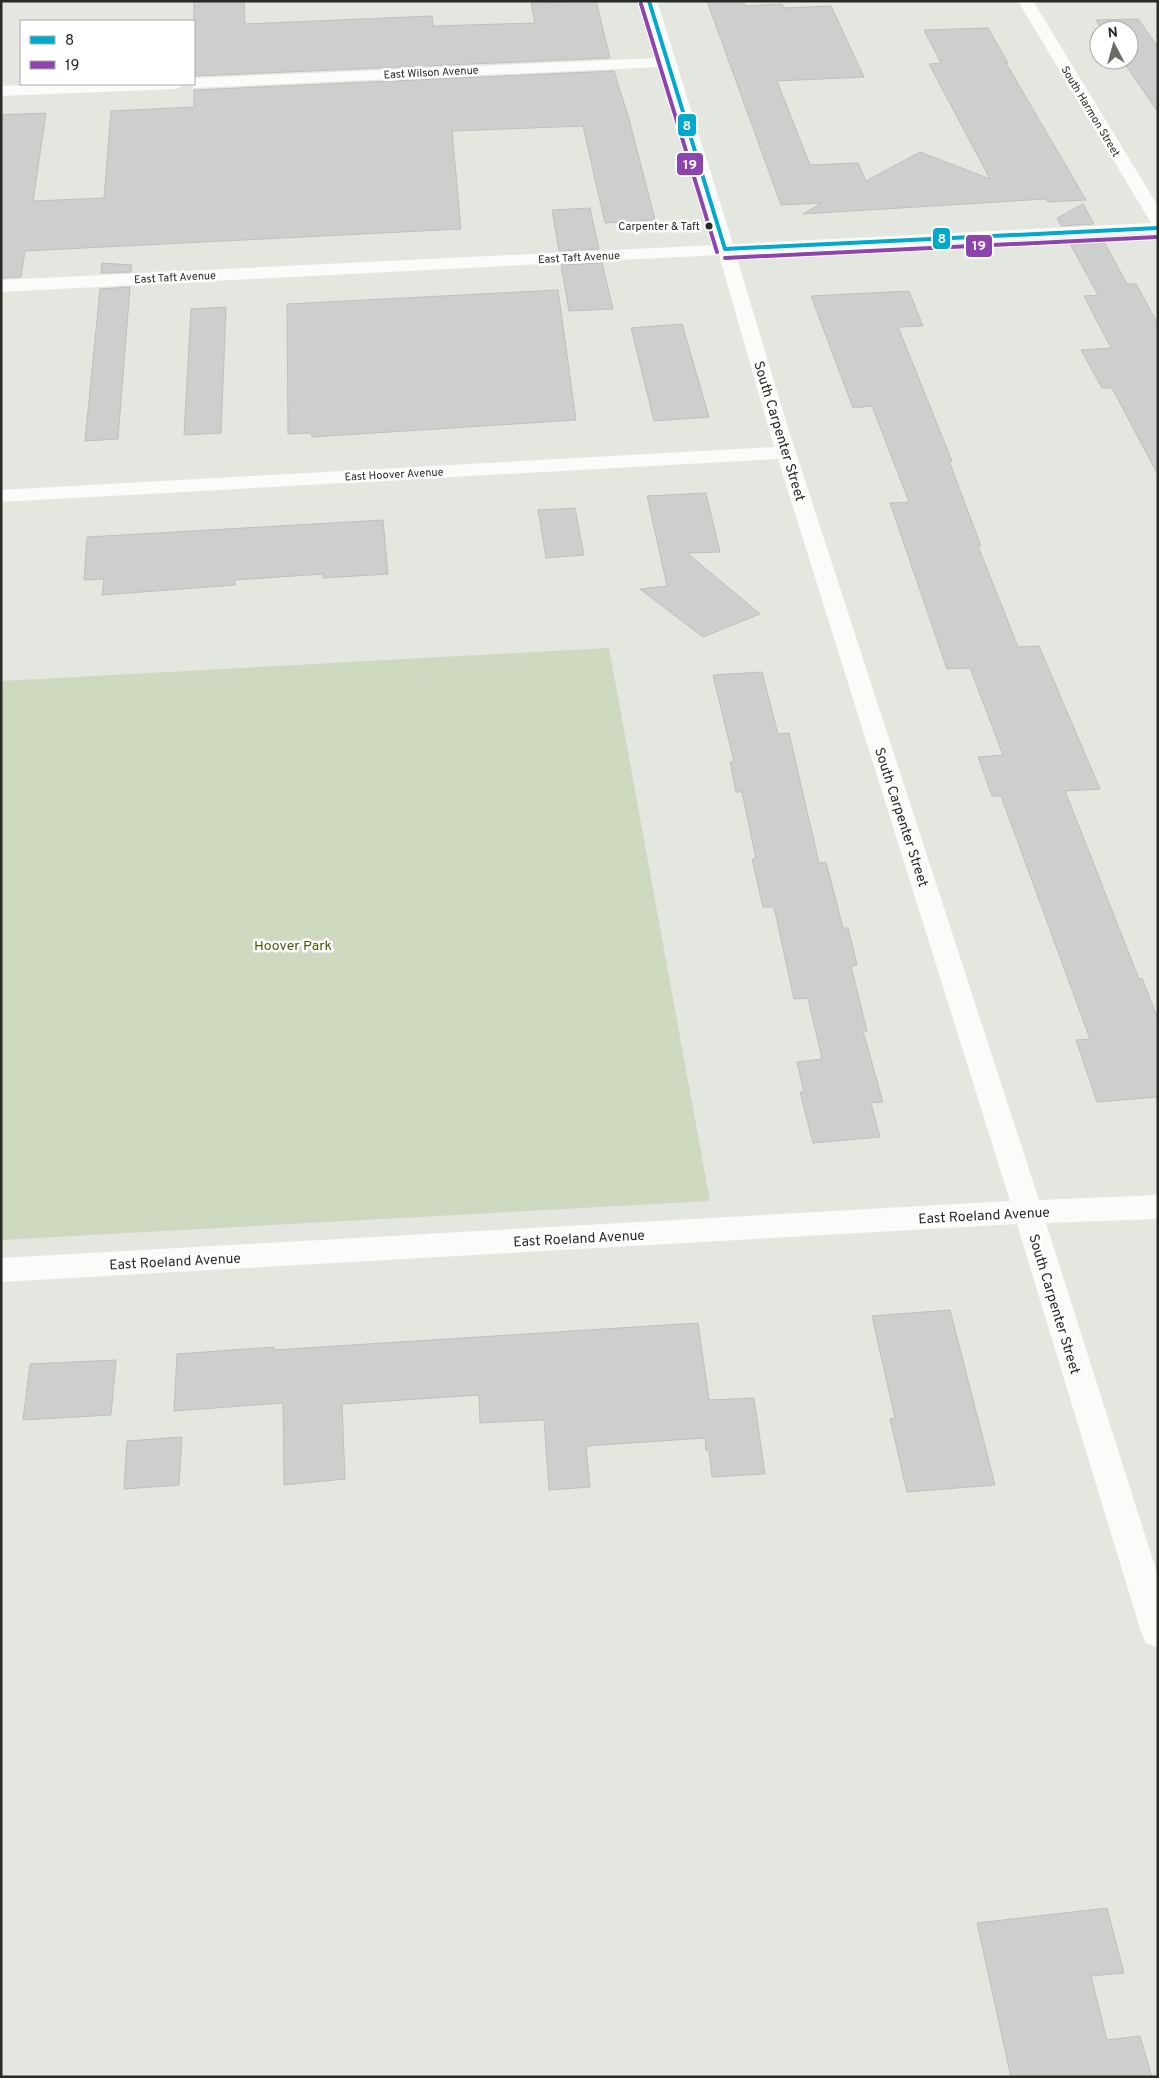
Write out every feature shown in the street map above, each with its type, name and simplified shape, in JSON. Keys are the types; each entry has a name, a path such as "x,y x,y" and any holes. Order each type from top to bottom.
{"street":[{"name":"South Carpenter Street","path":"649,1 786,452 1028,1212 1158,1632"},
{"name":"South Harmon Street","path":"1025,1 1158,221"},
{"name":"East Wilson Avenue","path":"195,83 668,62"},
{"path":"1,92 153,85"},
{"name":"East Taft Avenue","path":"1,286 1158,228"},
{"name":"East Hoover Avenue","path":"1,496 786,452"},
{"name":"East Roeland Avenue","path":"1,1270 1028,1212 1158,1207"}],"green space":[{"name":"Hoover Park","path":"609,648 710,1201 1,1240 1,681"}],"building":[{"path":"194,1 244,1 245,24 432,16 433,26 535,23 531,3 596,1 610,58 195,76"},
{"path":"707,1 743,1 745,6 782,4 784,8 831,6 864,77 777,81 810,165 858,163 866,181 920,152 990,179 929,64 941,63 924,30 988,28 1008,63 1006,63 1086,200 1048,202 1046,199 803,214 822,203 781,205"},
{"path":"1138,19 1139,20 1096,20"},
{"path":"1139,20 1158,47 1158,112 1129,70 1139,70"},
{"path":"614,71 629,119 655,220 605,223 583,126 452,131 461,229 25,251 21,277 1,278 1,115 46,113 33,201 104,198 111,111 194,107 194,90"},
{"path":"1083,204 1094,224 1061,226 1057,218"},
{"path":"590,208 599,249 559,251 552,210"},
{"path":"1102,238 1127,284 1136,284 1158,324 1158,475 1112,388 1102,388 1081,350 1111,348 1084,296 1098,295 1068,240"},
{"path":"102,263 132,265 131,272 101,273"},
{"path":"602,263 613,309 569,311 561,265"},
{"path":"130,287 118,439 85,441 100,289"},
{"path":"558,290 576,420 312,437 311,433 288,434 287,304"},
{"path":"909,291 923,326 898,327 952,461 949,461 981,546 978,546 1018,647 1039,646 1100,789 1065,791 1139,979 1142,978 1158,1019 1158,1097 1097,1102 1076,1040 1090,1039 1001,796 992,796 978,757 1003,755 970,668 947,669 890,503 909,502 872,406 853,408 811,296"},
{"path":"226,307 221,433 184,435 191,309"},
{"path":"682,324 709,417 654,421 631,328"},
{"path":"706,493 720,552 687,553 760,614 703,637 640,589 667,586 647,496"},
{"path":"575,508 584,555 546,558 538,510"},
{"path":"383,520 388,574 323,578 323,574 235,580 235,585 102,595 104,579 84,580 87,537"},
{"path":"762,672 778,734 789,733 819,863 826,862 843,928 848,928 857,965 851,966 867,1031 863,1031 883,1102 871,1103 880,1137 813,1143 800,1092 804,1092 797,1062 822,1059 808,998 794,999 774,907 763,907 752,859 756,859 742,792 736,792 730,762 734,762 713,675"},
{"path":"950,1310 995,1485 907,1492 890,1419 895,1418 872,1316"},
{"path":"698,1323 709,1400 754,1398 765,1474 712,1477 709,1451 706,1450 705,1438 586,1446 590,1487 549,1490 544,1420 480,1423 479,1395 342,1404 345,1479 284,1485 283,1403 174,1411 177,1354 274,1347 274,1350"},
{"path":"116,1360 111,1415 23,1420 30,1364"},
{"path":"182,1437 179,1485 124,1489 127,1441"},
{"path":"1107,1908 1124,1973 1091,1976 1107,2040 1140,2036 1152,2077 1011,2077 977,1923"}],"transit line":[{"name":"8","path":"649,1 725,249"},
{"name":"19","path":"641,4 717,252"},
{"name":"8","path":"725,249 1158,228"},
{"name":"19","path":"725,258 1158,237"}],"place":[{"name":"Carpenter & Taft","path":"709,226"}]}
